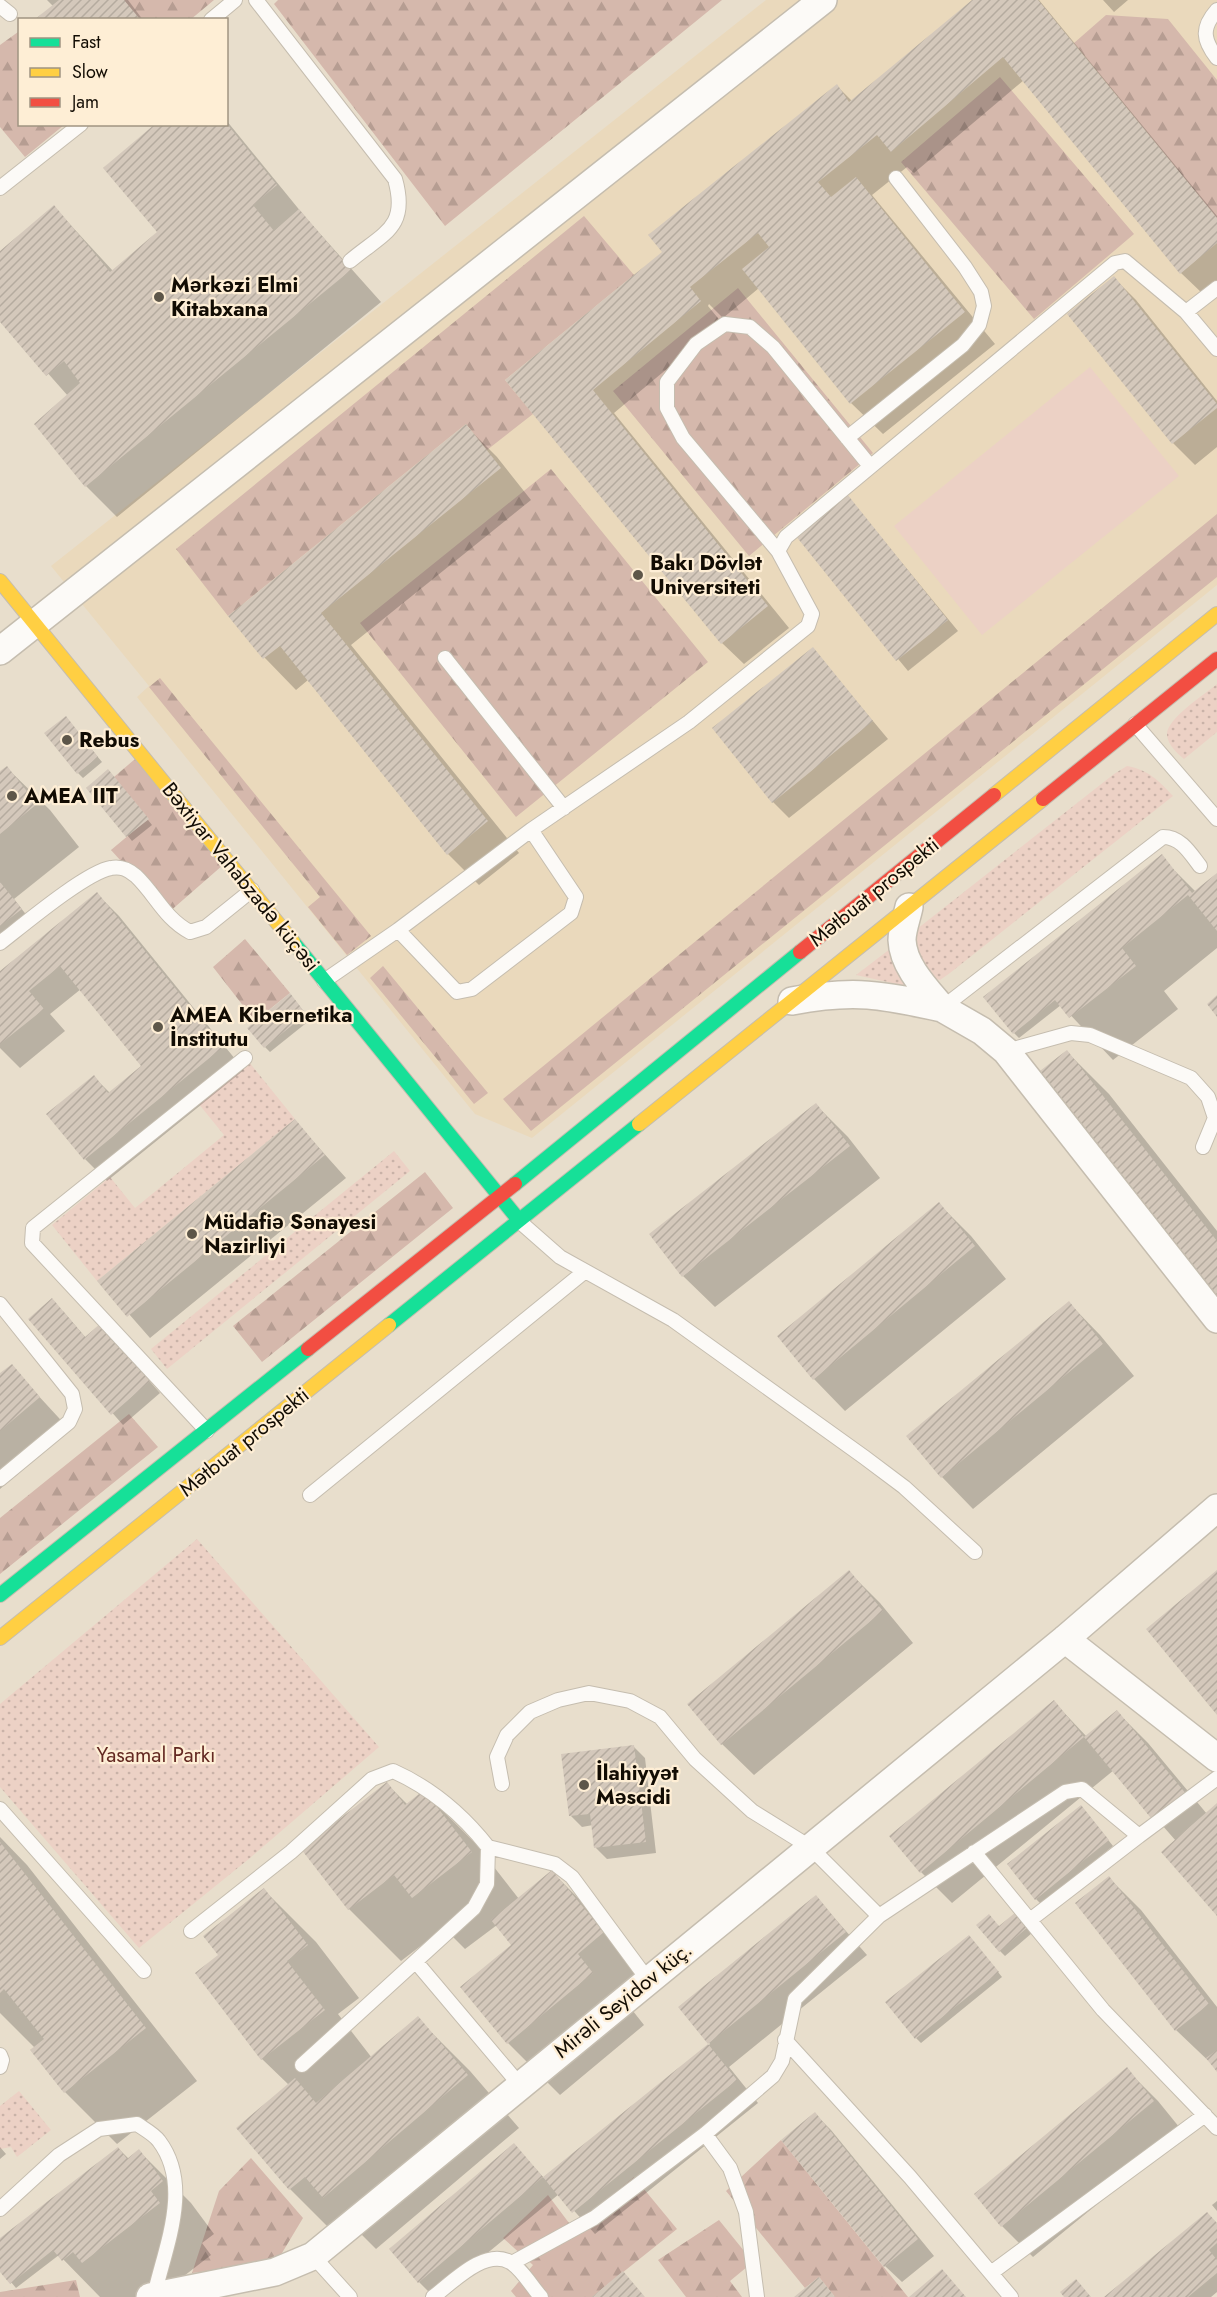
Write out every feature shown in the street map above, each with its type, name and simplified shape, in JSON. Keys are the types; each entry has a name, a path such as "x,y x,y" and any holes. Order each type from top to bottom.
{"main road":[{"name":"Bəxtiyar Vahabzadə küçəsi","path":"0,581 519,1221"},
{"name":"Mətbuat prospekti","path":"0,1595 469,1221 1217,614"},
{"name":"Mətbuat prospekti","path":"0,1638 1217,659"}],"street":[{"path":"0,651 822,0"},
{"path":"909,907 902,940 906,958 921,983 942,1008"},
{"path":"792,1001 829,994 870,993 942,1008 982,1031 1006,1051 1217,1319"},
{"name":"Mirəli Seyidov küç.","path":"152,2296 275,2272 313,2256 519,2084 1065,1639 1217,1508"},
{"path":"1065,1639 1217,1758"}],"lane":[{"path":"213,18 235,0"},
{"path":"256,0 394,179 401,210 393,226 350,261"},
{"path":"1217,10 1207,21 1204,35 1207,46 1217,58"},
{"path":"0,188 78,126"},
{"path":"847,438 963,345 979,325 984,306 981,292 965,267 896,178"},
{"path":"778,551 786,537 1115,263 1125,261 1136,267 1186,312 1217,349"},
{"path":"1186,312 1217,288"},
{"path":"324,981 398,930 531,830 689,722 808,626 812,614 778,551 683,438 667,408 668,382 696,344 725,324 750,327 773,347 870,466"},
{"path":"445,658 564,808"},
{"path":"1136,724 1217,819"},
{"path":"398,930 457,992 472,989 571,914 576,897 531,830"},
{"path":"942,1008 1163,837 1173,837 1179,840 1200,866"},
{"path":"0,943 63,894 108,868 123,867 136,876 176,924 190,932 206,927 252,890"},
{"path":"1006,1051 1071,1033 1090,1035 1191,1078 1208,1097 1215,1118 1203,1148"},
{"path":"207,1431 32,1243 33,1228 244,1058"},
{"path":"519,1221 538,1240 584,1272 673,1320 826,1429 904,1487 975,1552"},
{"path":"310,1495 584,1272"},
{"path":"0,1479 69,1422 75,1409 72,1394 2,1312"},
{"path":"502,1784 496,1757 507,1735 530,1712 558,1700 590,1693 630,1701 660,1717 695,1759 752,1811 810,1847 879,1916"},
{"path":"191,1931 291,1852 372,1779 393,1771 420,1783 466,1819 488,1847 555,1864 572,1877 648,1980"},
{"path":"1030,1920 1217,1779"},
{"path":"512,2263 594,2218 705,2134 773,2076 782,2061 795,1999 879,1916 1065,1792 1082,1789 1139,1836"},
{"path":"0,1809 144,1971"},
{"path":"302,2065 474,1908 487,1884 488,1847"},
{"path":"974,1852 1103,2010 1217,2128"},
{"path":"416,1962 519,2084"},
{"path":"785,2040 910,2177 1011,2297"},
{"path":"0,2055 3,2060 0,2067"},
{"path":"991,2273 1205,2115"},
{"path":"0,2209 59,2155 99,2129 137,2124 159,2139 173,2169 177,2201 152,2296"},
{"path":"705,2134 730,2168 746,2212 757,2297"},
{"path":"313,2256 350,2297"},
{"path":"433,2297 478,2264 500,2259 512,2263 541,2297"}],"shaded area":[{"name":"Bakı Dövlət Universiteti","path":"766,0 1217,0 1217,585 532,1138 475,1114 137,697 149,686 51,566"}],"green space":[{"path":"124,0 214,0 192,18 136,18"},
{"path":"278,0 722,0 445,226 274,4"},
{"path":"1106,15 1168,19 1217,80 1217,218 1074,43"},
{"path":"18,32 18,126 63,126 25,157 0,127 0,45"},
{"path":"1000,77 1134,234 1034,319 901,162"},
{"path":"584,216 634,275 505,380 533,414 487,450 466,424 228,616 176,549"},
{"path":"738,288 873,453 749,556 613,391"},
{"path":"1090,367 1179,476 982,635 894,526"},
{"path":"551,469 708,662 516,817 360,623"},
{"path":"1217,514 1217,577 531,1131 503,1099"},
{"path":"160,678 371,936 347,955 308,907 320,897 149,687"},
{"path":"1217,684 1217,732 1184,759 1169,742 1168,729 1179,715"},
{"path":"135,759 223,865 168,913 111,850 148,819 114,777"},
{"path":"1127,766 1148,773 1173,796 950,973 940,980 928,977 914,946 917,929"},
{"path":"245,939 290,993 255,1021 213,967"},
{"path":"890,949 906,986 856,975"},
{"path":"383,966 488,1093 474,1104 370,978"},
{"path":"249,1062 295,1119 97,1281 52,1225 110,1177 135,1208 224,1135 198,1103"},
{"path":"394,1151 410,1171 167,1369 151,1349"},
{"path":"425,1172 453,1208 262,1362 233,1326"},
{"path":"129,1414 158,1447 0,1574 0,1518"},
{"name":"Yasamal Parkı","path":"197,1539 379,1747 250,1858 139,1948 0,1787 0,1704"},
{"path":"19,2091 51,2130 17,2157 11,2147 0,2149 0,2106"},
{"path":"781,2140 908,2297 835,2297 819,2277 805,2288 726,2191"},
{"path":"251,2158 303,2218 276,2263 192,2273 219,2191"},
{"path":"634,2177 677,2229 592,2297 516,2297 511,2291 533,2265 503,2238 548,2195 572,2227"},
{"path":"719,2220 753,2262 730,2281 742,2297 686,2297 658,2260"},
{"path":"76,2280 80,2297 0,2297 0,2292"}],"building":[{"path":"59,0 124,0 139,18 36,18"},
{"path":"972,0 1038,0 1217,218 1217,243 1180,274 1003,57 891,152 877,135 818,182 831,197 856,177 965,312 850,404 742,269 769,247 758,233 690,287 701,301 593,390 768,606 721,644 505,380 662,252 648,235 837,84 849,102"},
{"name":"Mərkəzi Elmi Kitabxana","path":"228,125 277,185 253,205 274,231 299,209 351,270 85,487 34,424 80,383 64,361 46,376 0,322 0,251 54,205 110,272 157,232 103,168 153,126"},
{"path":"1114,276 1217,404 1217,408 1172,444 1067,314"},
{"path":"466,424 501,468 321,613 488,821 447,855 280,646 263,659 228,616"},
{"path":"847,494 948,620 896,661 795,535"},
{"path":"813,647 873,721 772,803 712,728"},
{"path":"66,716 98,757 77,774 44,733"},
{"path":"7,766 37,804 0,834 0,771"},
{"path":"108,769 149,819 126,837 86,788"},
{"path":"1162,854 1192,893 1217,873 1217,931 1188,895 1122,948 1136,966 1069,1018 1055,1000 1013,1034 983,997"},
{"path":"0,882 22,909 0,926"},
{"name":"AMEA Kibernetika İnstitutu","path":"97,892 223,1047 84,1160 46,1114 94,1075 108,1093 141,1066 60,966 29,991 44,1009 0,1044 0,971"},
{"path":"290,993 306,1014 264,1048 247,1028"},
{"path":"1217,995 1217,1017 1207,1004"},
{"path":"1067,1050 1217,1241 1217,1305 1036,1074"},
{"path":"816,1103 850,1146 682,1277 649,1234"},
{"name":"Müdafiə Sənayesi Nazirliyi","path":"295,1119 325,1155 127,1317 97,1281"},
{"path":"939,1202 975,1246 813,1380 777,1336"},
{"path":"52,1298 85,1337 100,1324 150,1381 111,1415 28,1319"},
{"path":"1069,1301 1103,1344 941,1478 906,1436"},
{"path":"12,1364 40,1397 0,1431 0,1373"},
{"path":"849,1570 883,1611 721,1745 687,1704"},
{"path":"1217,1570 1217,1715 1146,1629"},
{"path":"1054,1700 1084,1737 920,1873 889,1836"},
{"path":"1117,1710 1187,1795 1155,1823 1084,1737"},
{"path":"634,1745 646,1842 594,1848 590,1814 569,1816 561,1754"},
{"path":"387,1782 405,1805 424,1790 472,1852 412,1898 394,1875 348,1910 301,1849"},
{"path":"1217,1803 1217,1916 1161,1852"},
{"path":"1081,1805 1109,1840 1035,1900 1007,1864"},
{"path":"0,1842 146,2028 64,2093 30,2050 44,2039 4,1989 0,1993"},
{"path":"552,1870 604,1932 578,1954 593,1973 507,2044 460,1987 511,1945 491,1920"},
{"path":"1109,1876 1209,2004 1175,2031 1075,1903"},
{"path":"264,1888 308,1945 287,1961 325,2010 261,2060 195,1973 218,1955 203,1936"},
{"path":"816,1895 846,1932 708,2044 678,2007"},
{"path":"1016,1912 1028,1927 999,1952 976,1925 989,1914 999,1926"},
{"path":"969,1935 999,1972 915,2039 885,2002"},
{"path":"418,2016 468,2075 323,2198 305,2177 289,2190 236,2128 295,2078 316,2103"},
{"path":"708,2044 737,2080 572,2213 543,2177"},
{"path":"1217,2050 1217,2072 1206,2058"},
{"path":"1127,2067 1154,2101 1001,2227 974,2194"},
{"path":"815,2112 918,2239 884,2267 781,2140"},
{"path":"514,2143 543,2177 418,2283 389,2249"},
{"path":"118,2147 127,2159 139,2149 163,2181 151,2191 160,2203 82,2263 73,2252 62,2261 53,2250 10,2284 0,2272 0,2238"},
{"path":"1207,2212 1217,2223 1217,2243 1209,2250 1217,2260 1217,2273 1188,2297 1104,2297"},
{"path":"942,2269 966,2297 909,2297"},
{"path":"623,2271 645,2297 592,2297"},
{"path":"819,2277 835,2297 794,2297 805,2288"},
{"path":"1076,2279 1091,2297 1064,2297 1060,2292"}],"traffic: fast":[{"path":"293,942 518,1219"},
{"path":"515,1184 800,952"},
{"path":"389,1325 639,1124"},
{"path":"0,1595 308,1349"}],"traffic: slow":[{"path":"0,581 293,942"},
{"path":"994,795 1217,614"},
{"path":"639,1124 1043,799"},
{"path":"0,1638 389,1325"}],"traffic: jam":[{"path":"1043,799 1217,659"},
{"path":"800,952 994,795"},
{"path":"308,1349 515,1184"}],"place":[{"name":"Mərkəzi Elmi Kitabxana","path":"159,297"},
{"name":"Bakı Dövlət Universiteti","path":"638,575"},
{"name":"Rebus","path":"67,740"},
{"name":"AMEA IIT","path":"12,796"},
{"name":"AMEA Kibernetika İnstitutu","path":"158,1027"},
{"name":"Müdafiə Sənayesi Nazirliyi","path":"192,1234"},
{"name":"İlahiyyət Məscidi","path":"584,1785"}]}
